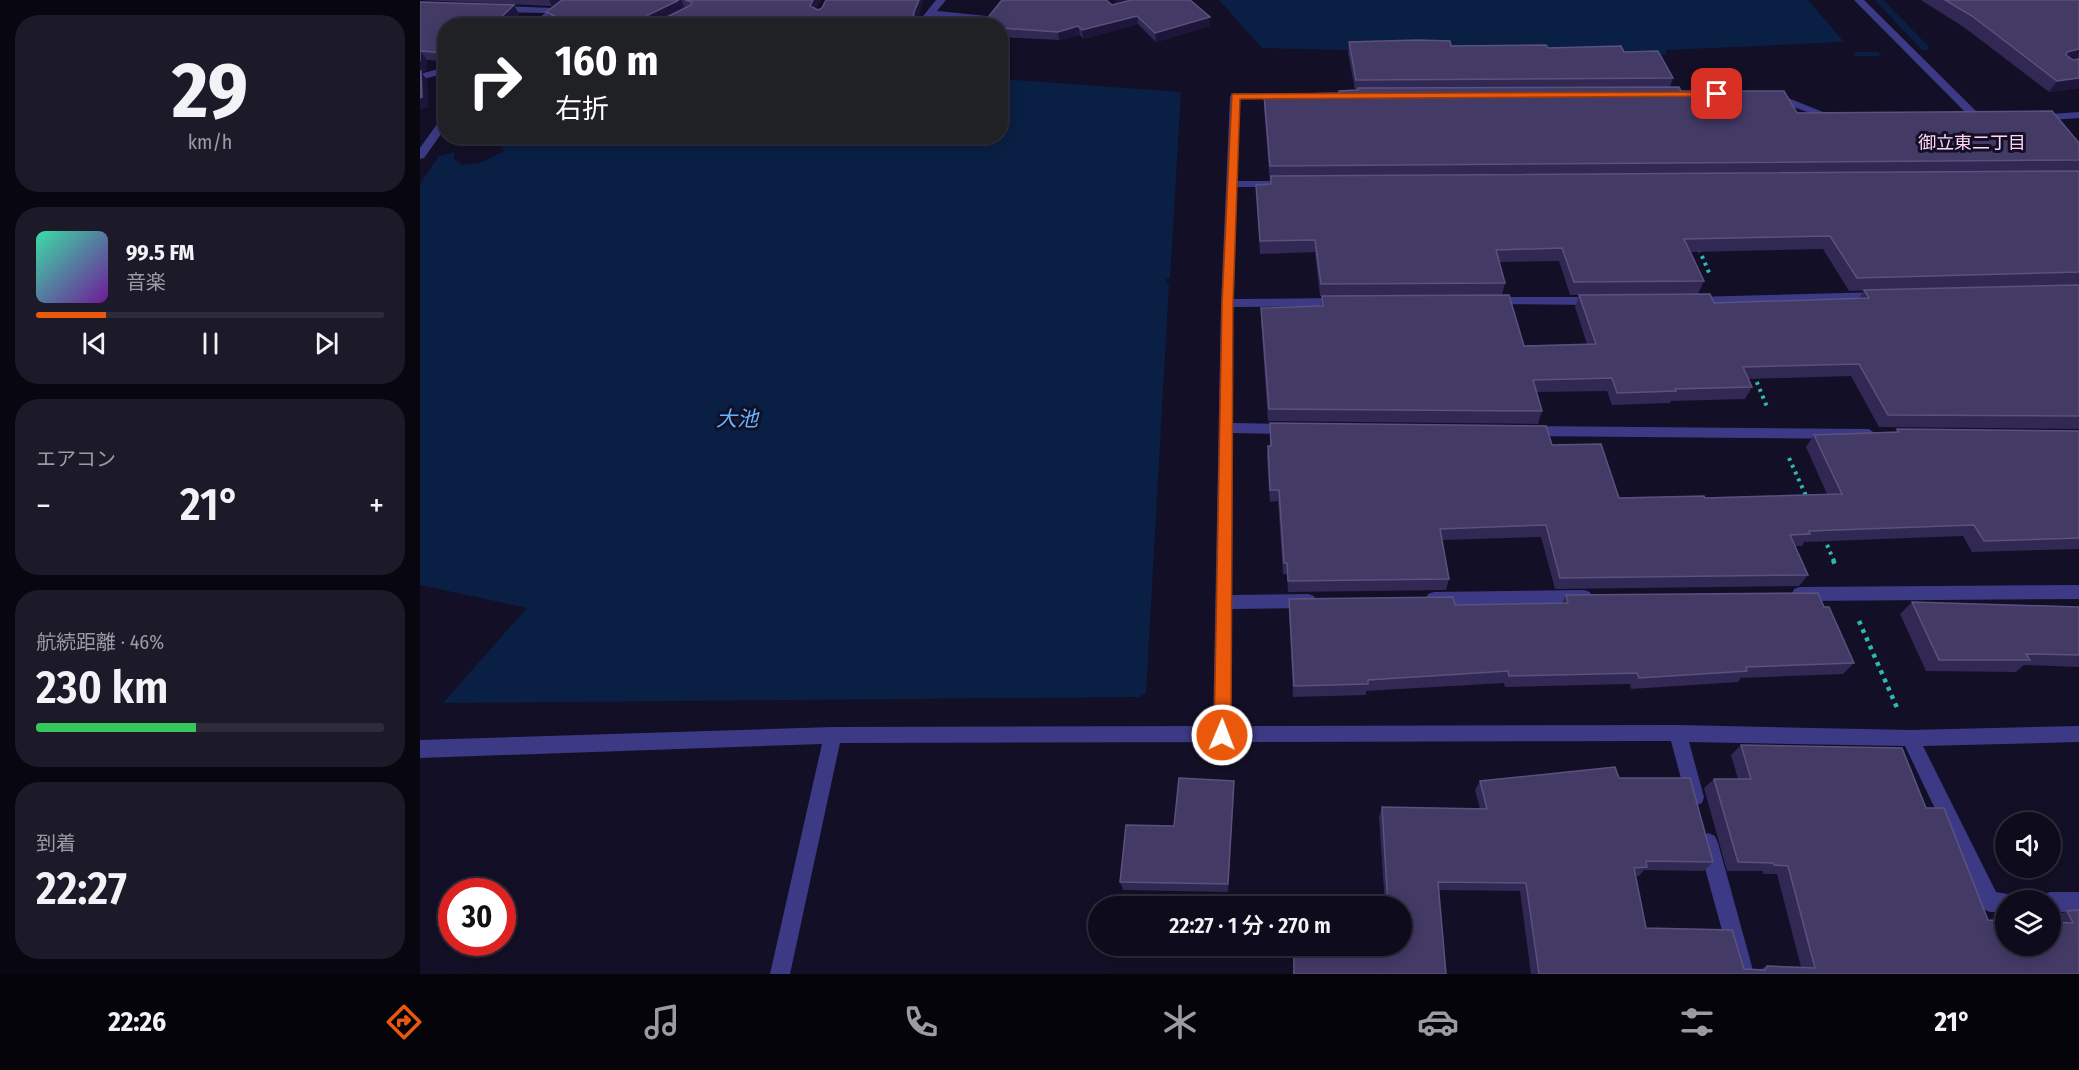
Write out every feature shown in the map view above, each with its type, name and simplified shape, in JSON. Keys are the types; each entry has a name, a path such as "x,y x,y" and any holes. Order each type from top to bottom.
{"street":[{"path":"546,18 570,0"},
{"path":"926,18 941,0"},
{"path":"1859,0 1977,119"},
{"path":"489,8 557,11"},
{"path":"930,13 978,18"},
{"path":"420,77 438,72"},
{"path":"1758,94 1780,94 1784,99 1830,118 1841,118"},
{"path":"1222,735 1227,303 1235,96 1294,96"},
{"path":"2030,118 2055,122 2079,115"},
{"path":"420,138 437,132"},
{"path":"420,156 437,132"},
{"path":"1232,184 1303,184"},
{"path":"1674,301 1900,296"},
{"path":"1474,302 1615,301"},
{"path":"1227,303 1357,302"},
{"path":"1226,428 1308,429"},
{"path":"1508,431 1883,434"},
{"path":"1788,594 2079,592"},
{"path":"1416,599 1596,597"},
{"path":"1224,602 1320,601"},
{"path":"1678,733 1744,974"},
{"path":"420,749 833,735 1678,733 1910,738 2079,734"},
{"path":"780,974 833,735"},
{"path":"1910,738 1990,902 1995,902"},
{"path":"2061,902 2079,902"}],"water":[{"path":"1219,0 1808,0 1844,42 1666,50 1666,55 1636,57 1262,48"},
{"name":"大池","path":"1008,80 1181,92 1170,278 1166,279 1169,284 1146,693 1139,697 443,703 527,608 420,585 420,184 439,156 454,152 454,159 462,165 479,163 504,151 500,145 1008,144"}],"building":[{"path":"562,0 679,0 648,15 647,18 558,18 546,12"},
{"path":"685,0 813,0 810,6 818,10 822,8 826,0 919,0 913,18 665,18 691,5 692,2"},
{"path":"1002,0 1106,0 1112,5 1131,0 1190,0 1210,17 1155,33 1137,16 1082,30 1078,26 1058,32 1008,29 1008,18 987,18"},
{"path":"1945,0 2079,0 2079,49 2067,52 2066,55 2073,60 2079,59 2079,78 2057,81 1972,16"},
{"path":"420,2 514,5 500,18 438,18 438,52 420,51"},
{"path":"1450,41 1451,46 1546,45 1548,48 1621,46 1624,52 1658,51 1673,78 1356,80 1349,42"},
{"path":"420,71 422,97 420,98"},
{"path":"1679,87 1681,91 1784,91 1797,113 2052,111 2079,143 2079,160 1270,166 1264,95 1339,93 1339,91 1358,90 1358,88"},
{"path":"2079,171 2079,272 1857,278 1830,236 1684,239 1704,281 1574,282 1562,248 1496,250 1505,283 1321,284 1315,240 1260,241 1256,185 1271,184 1271,176"},
{"path":"2079,285 2079,416 1888,415 1859,364 1743,367 1752,387 1675,389 1676,391 1617,393 1612,378 1533,380 1542,411 1269,409 1261,308 1323,306 1322,296 1509,295 1524,346 1596,344 1579,295 1710,294 1714,303 1869,298 1864,290"},
{"path":"1270,423 1546,426 1552,445 1601,444 1619,498 1842,494 1814,435 1899,432 1897,429 2079,431 2079,538 1984,541 1974,525 1809,531 1810,534 1790,535 1808,575 1560,578 1546,525 1440,529 1449,579 1288,581 1287,563 1284,563 1279,490 1270,490 1268,446 1271,446"},
{"path":"1818,593 1824,607 1829,607 1854,663 1746,667 1747,671 1639,678 1637,673 1509,676 1508,671 1368,680 1368,684 1294,686 1289,599 1453,597 1455,605 1568,603 1566,595"},
{"path":"1912,602 2079,607 2079,655 2026,654 2030,660 1939,660"},
{"path":"1741,745 1902,748 1926,808 1944,808 1988,920 1995,920 1995,956 2061,956 2061,922 2073,923 2067,911 2079,910 2079,974 1539,974 1526,883 1438,882 1446,974 1294,974 1294,956 1412,956 1412,896 1387,896 1382,807 1487,809 1480,781 1615,767 1619,778 1690,778 1713,862 1646,861 1647,867 1634,868 1646,928 1732,930 1744,969 1765,970 1767,966 1815,968 1788,866 1738,862 1714,779 1751,779"},
{"path":"1179,778 1234,781 1228,884 1120,882 1126,825 1174,826"}],"waterway":[{"path":"1879,0 1925,48"},
{"path":"1858,54 1878,54"}],"district":[{"name":"御立東二丁目","path":"1972,143"}],"route":[{"path":"1222,735 1227,303 1235,96 1717,94"}]}
